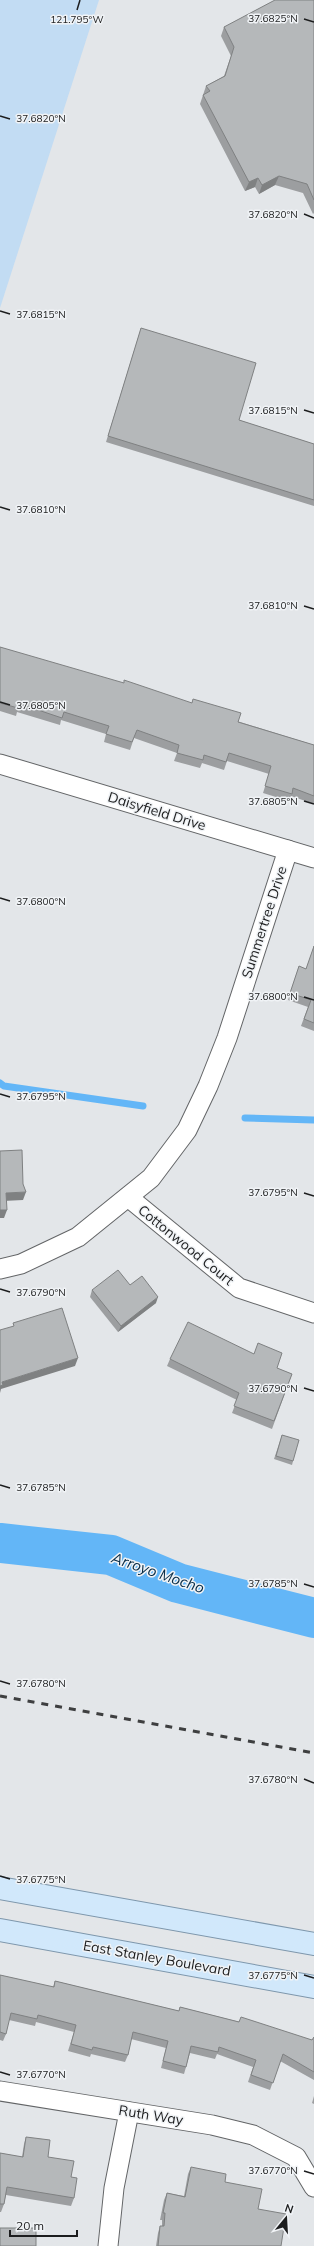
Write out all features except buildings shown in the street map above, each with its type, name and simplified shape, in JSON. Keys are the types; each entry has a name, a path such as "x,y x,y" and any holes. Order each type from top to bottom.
{"main road":[{"path":"0,1888 314,1944"},
{"name":"East Stanley Boulevard","path":"0,1930 314,1987"}],"street":[{"name":"Daisyfield Drive","path":"0,764 314,858"},
{"name":"Summertree Drive","path":"0,1269 21,1264 78,1237 151,1178 187,1130 208,1086 227,1038 288,850"},
{"name":"Cottonwood Court","path":"128,1197 239,1288 314,1313"},
{"name":"Ruth Way","path":"0,2090 212,2125 253,2135 296,2157 314,2187"},
{"path":"108,2246 114,2188 129,2112"}],"shaded area":[{"path":"0,0 99,0 0,308"}],"waterway":[{"name":"Arroyo Mocho","path":"0,1083 4,1086 143,1106"},
{"name":"Arroyo Mocho","path":"245,1118 314,1120"},
{"name":"Arroyo Mocho","path":"0,1543 111,1555 178,1583 314,1618"}],"railway":[{"path":"0,1696 314,1753"}]}
